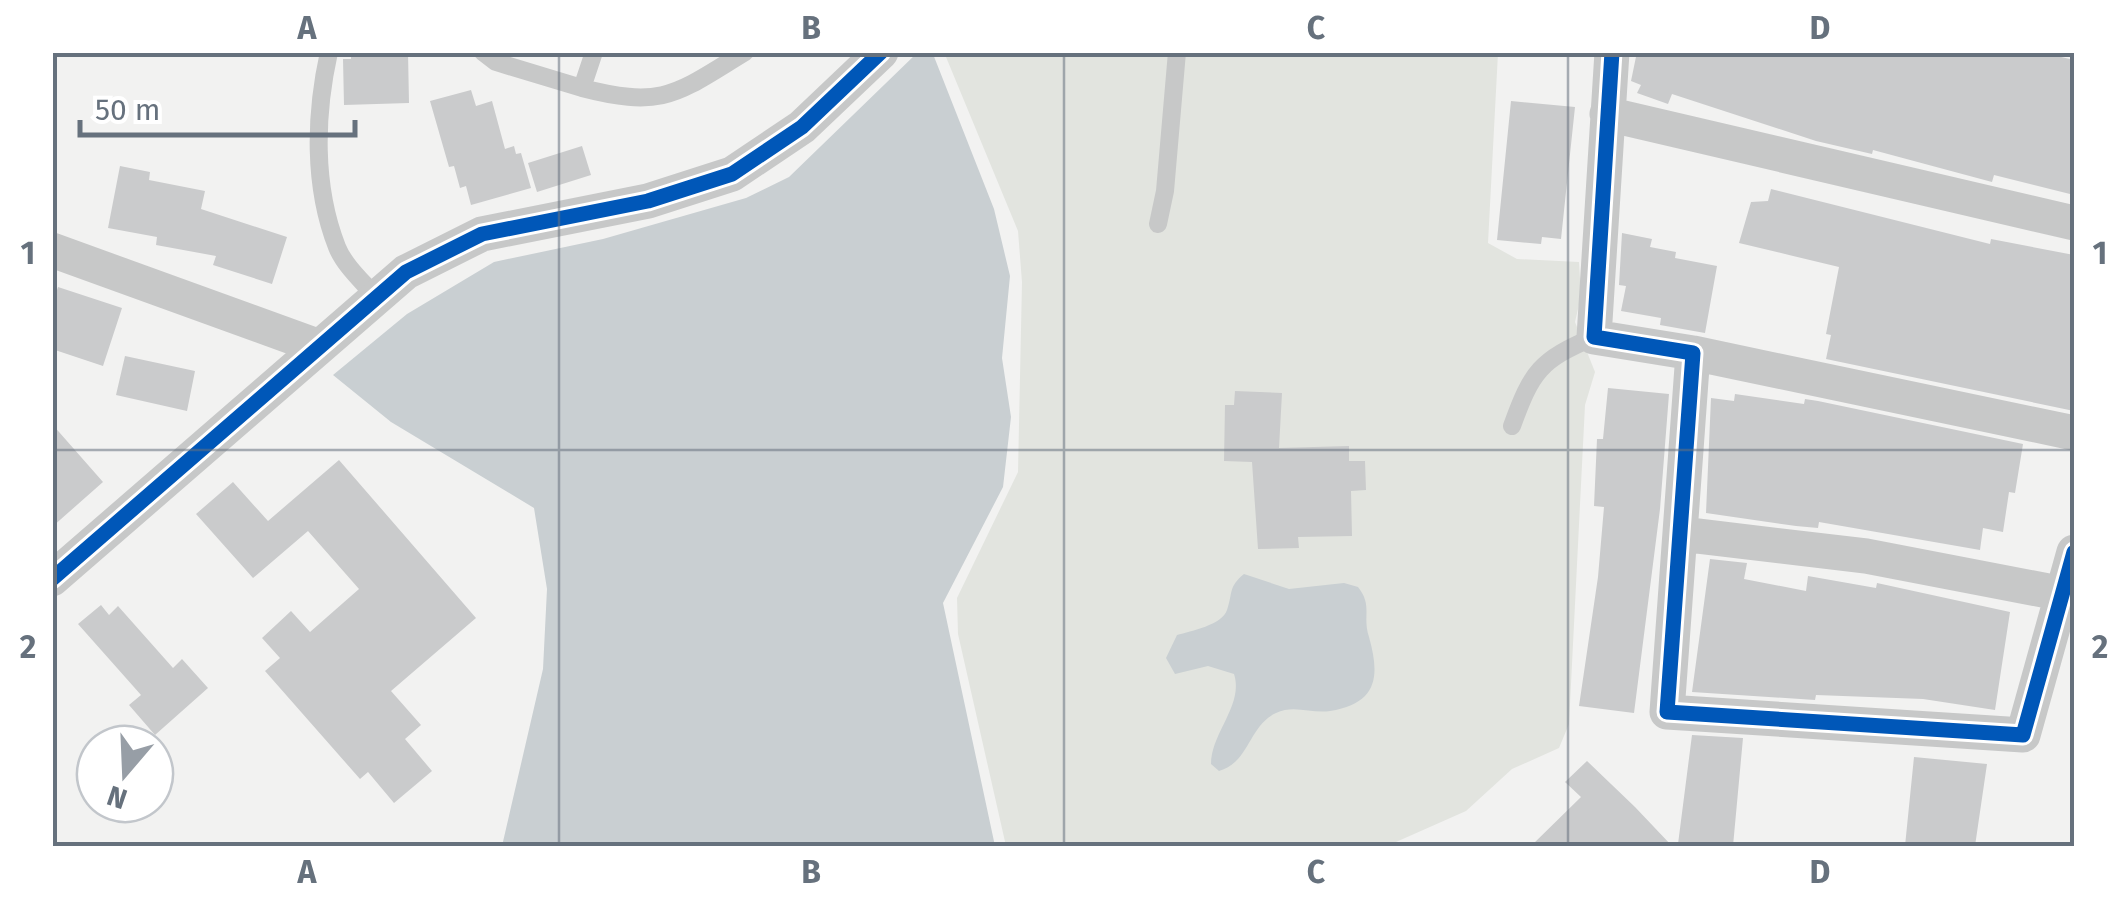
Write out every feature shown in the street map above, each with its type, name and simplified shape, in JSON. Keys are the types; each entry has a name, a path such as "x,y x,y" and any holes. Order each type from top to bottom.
{"street":[{"path":"52,579 316,346 406,272 482,234 648,201 732,174 802,127 882,52"},
{"path":"1612,52 1594,336 2074,433"},
{"path":"1607,114 2074,223"},
{"path":"52,250 316,346"},
{"path":"1692,353 1667,712 2023,735 2070,594 2074,552"},
{"path":"1681,534 1866,556 2070,594"}],"lane":[{"path":"329,52 318,104 326,206 338,251 376,297"},
{"path":"483,52 582,88 634,101 674,96 745,52"},
{"path":"582,88 594,52"},
{"path":"1158,224 1166,191 1177,52"},
{"path":"1512,426 1530,377 1554,354 1594,336"}],"shaded area":[{"path":"951,52 1498,53 1488,243 1517,259 1579,262 1581,296 1575,322 1595,372 1585,405 1569,724 1559,748 1512,769 1466,811 1387,846 1006,846 958,634 957,598 1018,472 1022,282 1018,231 946,57"},
{"path":"917,53 933,54 994,209 1010,276 1002,358 1011,417 1003,487 943,603 995,846 502,846 543,669 547,589 534,508 391,422 333,375 407,314 494,262 603,239 746,198 789,177"},
{"path":"1244,574 1289,589 1344,583 1358,587 1366,606 1374,675 1366,694 1346,707 1323,712 1290,709 1276,713 1260,726 1237,760 1219,771 1211,764 1212,753 1235,697 1234,674 1208,666 1175,674 1166,658 1177,635 1205,627 1224,615 1233,587"}],"building":[{"path":"351,52 408,52 409,103 344,105 343,59 351,59"},
{"path":"1637,52 2040,52 2074,60 2074,195 1994,175 1992,182 1873,150 1872,154 1816,141 1672,94 1668,104 1637,93 1641,85 1631,81"},
{"path":"471,90 476,106 492,101 505,149 514,146 516,154 521,153 531,188 471,205 466,186 460,188 454,166 449,167 430,101"},
{"path":"1511,101 1575,107 1561,239 1542,237 1541,244 1497,240"},
{"path":"582,146 591,175 537,192 528,163"},
{"path":"120,166 150,172 149,180 205,191 201,209 287,237 272,284 213,265 216,256 156,245 157,237 108,228"},
{"path":"1771,189 1990,244 1991,239 2074,255 2074,411 1826,359 1831,335 1826,334 1839,267 1739,243 1751,202 1768,201"},
{"path":"1622,233 1652,239 1650,247 1676,252 1675,258 1717,266 1705,333 1660,325 1661,318 1621,311 1626,286 1619,285"},
{"path":"58,287 122,308 103,366 52,349 52,306"},
{"path":"125,356 195,371 187,411 116,395"},
{"path":"1608,388 1669,394 1660,509 1634,713 1579,706 1598,577 1604,507 1594,506 1597,439 1603,439"},
{"path":"1235,391 1282,393 1279,448 1349,446 1349,461 1365,461 1366,490 1351,491 1352,536 1298,537 1299,548 1258,549 1252,462 1224,461 1225,405 1234,405"},
{"path":"1735,394 1804,404 1805,399 1818,401 2023,444 2015,493 2009,492 2003,532 1983,528 1980,550 1819,522 1818,528 1706,513 1711,398 1734,401"},
{"path":"52,424 103,482 52,527"},
{"path":"339,460 476,618 391,691 421,725 405,739 432,771 394,803 368,772 360,779 265,671 280,658 262,638 291,611 310,632 359,589 308,531 253,578 196,514 233,482 268,521"},
{"path":"1710,559 1747,563 1744,579 1806,591 1808,576 1876,588 1877,583 2010,612 1995,710 1923,699 1816,695 1815,700 1692,692"},
{"path":"101,605 109,615 118,606 173,668 182,659 208,688 167,724 145,724 129,705 141,695 78,624"},
{"path":"1692,735 1743,738 1733,846 1678,844"},
{"path":"1914,757 1987,764 1975,846 1905,846"},
{"path":"1587,761 1672,846 1531,846 1581,797 1565,782"}],"cycle path":[{"path":"52,579 406,272 482,234 648,201 732,174 802,127 881,52"},
{"path":"1612,52 1594,337 1693,353 1667,712 2023,735 2074,552"}]}
